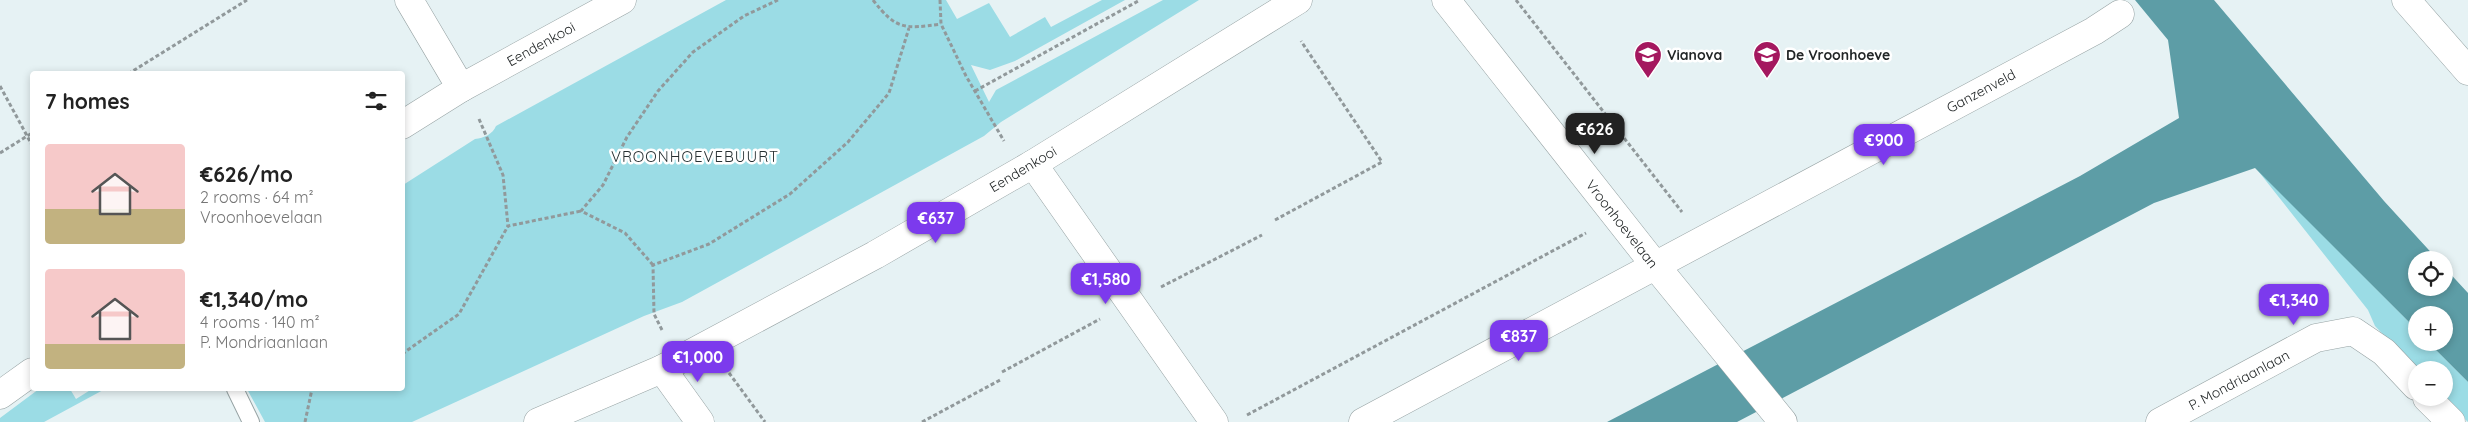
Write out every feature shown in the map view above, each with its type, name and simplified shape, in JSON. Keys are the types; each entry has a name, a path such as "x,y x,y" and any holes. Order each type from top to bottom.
{"street":[{"path":"409,0 460,88"},
{"name":"Eendenkooi","path":"405,123 460,88 622,0"},
{"name":"Eendenkooi","path":"538,422 669,365 875,255 1027,167 1298,0"},
{"name":"Vroonhoevelaan","path":"1446,0 1654,264 1783,422"},
{"path":"2406,0 2468,71"},
{"name":"Ganzenveld","path":"1363,422 1654,264 2094,31 2120,14"},
{"path":"1027,167 1214,422"},
{"name":"P. Mondriaanlaan","path":"2160,422 2316,338 2353,330 2384,352 2408,378"},
{"path":"669,365 700,422"},
{"path":"0,395 30,373"},
{"path":"2435,406 2451,422"}],"lane":[{"path":"236,391 251,422"}],"path":[{"path":"133,71 247,0"},
{"path":"508,226 581,211 603,185 627,137 658,91 693,52 744,16 778,0"},
{"path":"873,0 896,24 909,28 941,24"},
{"path":"940,0 941,24 975,91 1027,167"},
{"path":"975,91 1140,0"},
{"path":"1516,0 1703,239"},
{"path":"1264,21 1277,37 1299,38 1382,162 1275,220"},
{"path":"653,265 709,244 790,194 848,142 889,93 909,28"},
{"path":"0,86 30,140"},
{"path":"405,352 459,314 508,226 503,175 486,131 460,88"},
{"path":"0,154 28,136"},
{"path":"581,211 625,233 653,265 654,314 669,365"},
{"path":"1242,417 1616,216"},
{"path":"708,344 765,422"},
{"path":"922,422 1002,379"},
{"path":"305,422 312,391"}],"shaded area":[{"path":"726,0 946,0 957,19 989,3 1010,37 1045,17 1051,27 1102,0 1125,0 1015,61 990,70 971,65 989,102 996,90 1163,0 1199,0 1001,122 984,136 682,302 644,316 412,422 265,422 248,391 405,391 405,184 475,139 488,135 496,126"},
{"path":"2135,0 2214,0 2384,201 2430,251 2408,251 2408,296 2453,296 2453,277 2468,293 2468,382 2453,367 2453,361 2447,361 2437,351 2453,351 2453,306 2408,306 2408,321 2255,168 2154,203 1737,422 1607,422 2080,176 2179,118 2168,40"},
{"path":"2255,167 2408,321 2408,351 2437,351 2447,361 2408,361 2375,326 2368,310"},
{"path":"2453,367 2468,382 2468,422 2451,406 2453,406"},
{"path":"36,391 71,391 76,399 89,391 101,391 44,422 0,422 0,418"}],"place":[{"name":"Vianova","path":"1648,79"},
{"name":"De Vroonhoeve","path":"1767,79"}],"district":[{"name":"VROONHOEVEBUURT","path":"695,156"}]}
